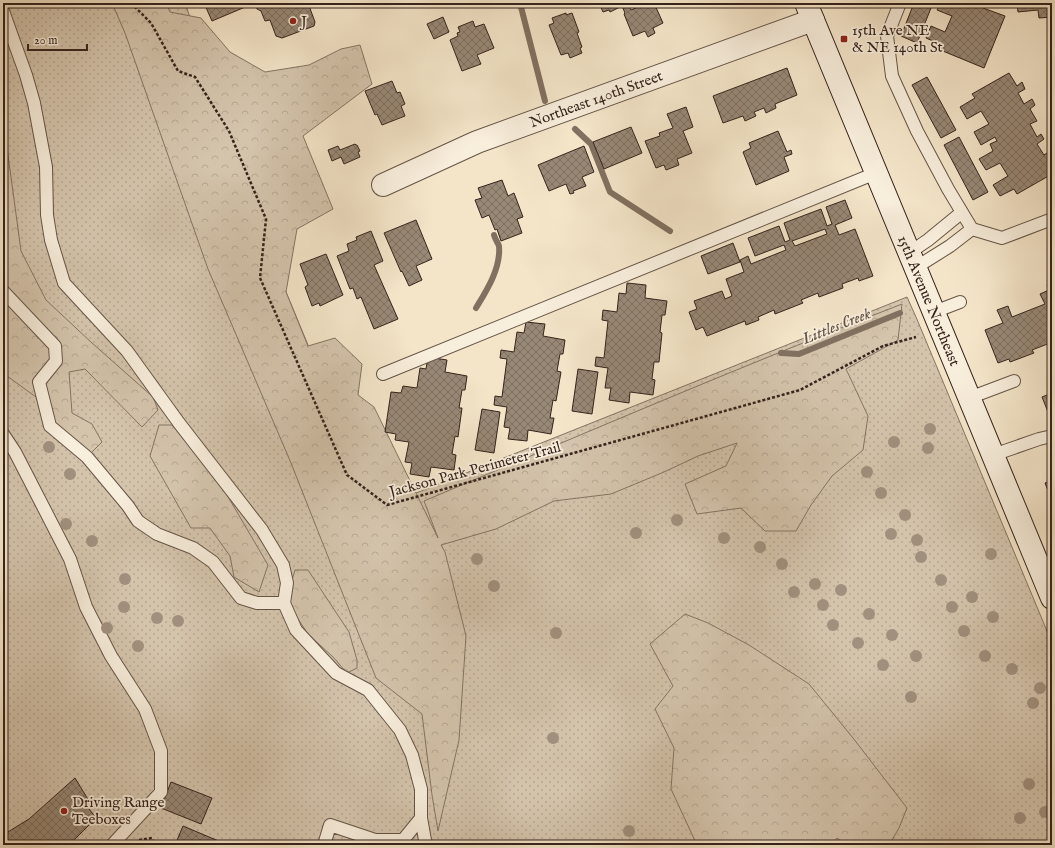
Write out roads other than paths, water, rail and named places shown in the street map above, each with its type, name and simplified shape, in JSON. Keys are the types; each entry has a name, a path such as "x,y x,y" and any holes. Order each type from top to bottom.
{"main road":[{"name":"15th Avenue Northeast","path":"809,11 993,455 1046,568 1052,598"},
{"name":"Northeast 140th Street","path":"383,185 477,142 809,11"}],"lane":[{"path":"900,3 887,36 892,76 917,131 961,213 972,229 1002,238 1052,219"},
{"path":"3,11 26,75 34,104 46,167 47,215 51,240 64,283 127,352 179,423 262,530 283,565 287,583 284,603 296,630 336,672 368,690 400,730 412,755 421,789 421,818 427,845"},
{"path":"383,374 876,173"},
{"path":"912,261 928,240 961,213"},
{"path":"912,261 950,246 972,229"},
{"path":"3,291 55,346 56,361 39,382 50,426 87,457 128,506 138,521 157,534 193,548 213,562 241,598 257,603 284,603"},
{"path":"934,312 960,302"},
{"path":"969,398 1014,381"},
{"path":"3,434 15,452 70,559 86,607 111,656 145,710 161,751 161,792 112,845"},
{"path":"993,455 1052,436"},
{"path":"375,840 403,840 421,818"},
{"path":"324,845 330,825 388,845"}],"waterway":[{"name":"Littles Creek","path":"520,3 545,101"},
{"name":"Littles Creek","path":"575,129 591,144 610,192 670,231"},
{"path":"476,308 485,294 496,271 499,246 494,235"},
{"name":"Littles Creek","path":"781,353 799,354 900,313"}],"place":[{"name":"J","path":"293,21"},
{"name":"15th Ave NE & NE 140th St","path":"844,39"},
{"name":"Driving Range Teeboxes","path":"64,811"}]}
